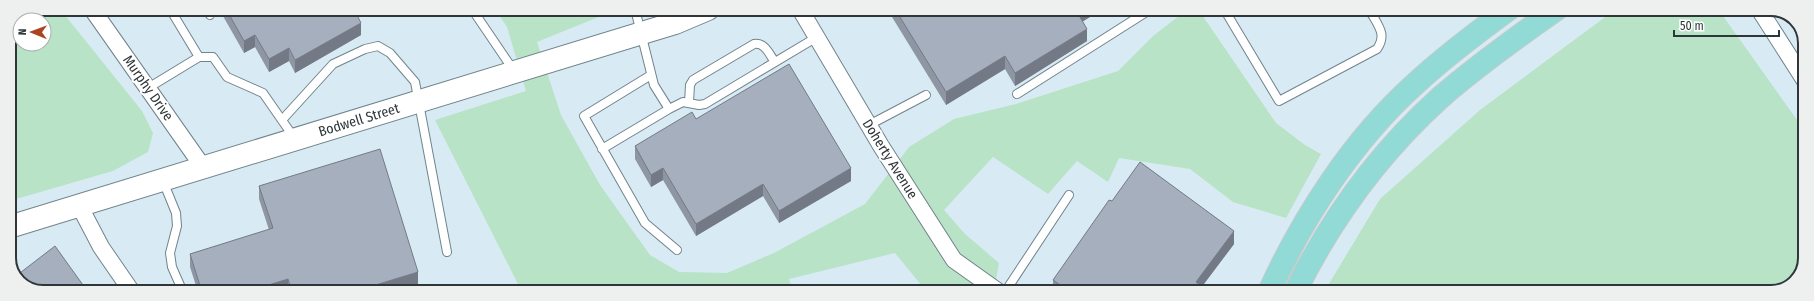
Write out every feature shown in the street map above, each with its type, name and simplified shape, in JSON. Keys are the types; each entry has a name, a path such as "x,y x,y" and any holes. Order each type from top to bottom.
{"main road":[{"path":"1272,285 1288,252 1317,204 1347,160 1378,122 1413,86 1446,56 1500,16"},
{"path":"1299,285 1314,256 1341,212 1371,171 1404,133 1441,97 1480,65 1547,16"}],"street":[{"name":"Murphy Drive","path":"97,16 203,167"},
{"name":"Bodwell Street","path":"16,225 675,23 692,16"},
{"name":"Doherty Avenue","path":"804,16 869,125 954,260 989,285"},
{"path":"1764,16 1798,70"},
{"path":"80,205 100,247 127,285"}],"lane":[{"path":"174,16 199,57"},
{"path":"477,16 514,72"},
{"path":"637,16 654,85 669,109"},
{"path":"1017,94 1140,16"},
{"path":"1228,16 1280,101 1377,48 1381,44 1383,35 1373,16"},
{"path":"602,149 683,102 699,105 706,104 817,37"},
{"path":"689,102 690,85 693,80 754,44 759,43 764,46 774,62"},
{"path":"282,120 333,64 365,49 378,46 390,52 415,82 447,252"},
{"path":"148,88 199,57 213,57 227,77 263,93 295,139"},
{"path":"652,75 584,116 645,223 677,250"},
{"path":"869,125 926,96"},
{"path":"163,181 176,213 177,226 170,253 172,267 180,285"},
{"path":"1010,285 1069,195"}],"green space":[{"path":"52,16 66,16 142,111 153,133 148,152 113,171 16,199 16,52 52,52"},
{"path":"500,16 601,16 537,42 561,115 600,185 650,255 679,272 727,273 774,253 865,204 909,147 954,119 1016,104 1118,71 1153,36 1179,16 1203,16 1276,123 1305,145 1321,154 1286,218 1233,202 1190,169 1119,158 1108,182 1077,161 1048,194 993,157 944,210 965,234 999,263 995,285 921,285 895,253 789,279 791,285 518,285 435,120 526,91 507,27"},
{"path":"1607,16 1723,16 1798,121 1797,267 1791,276 1785,281 1771,285 1328,285 1380,199 1480,110"}],"building":[{"path":"230,16 358,16 361,23 295,60 289,48 269,59 255,35 244,41"},
{"path":"899,16 1079,16 1087,29 1015,73 1005,56 946,92"},
{"path":"789,64 851,168 779,211 763,184 696,224 663,168 651,175 635,146 692,112 696,119"},
{"path":"380,149 418,272 376,285 290,285 288,279 269,285 200,285 190,254 273,228 259,186"},
{"path":"1140,162 1234,231 1196,282 1200,285 1060,285 1053,280 1109,200 1112,201"},
{"path":"55,246 83,285 39,285 31,282 21,272"}]}
